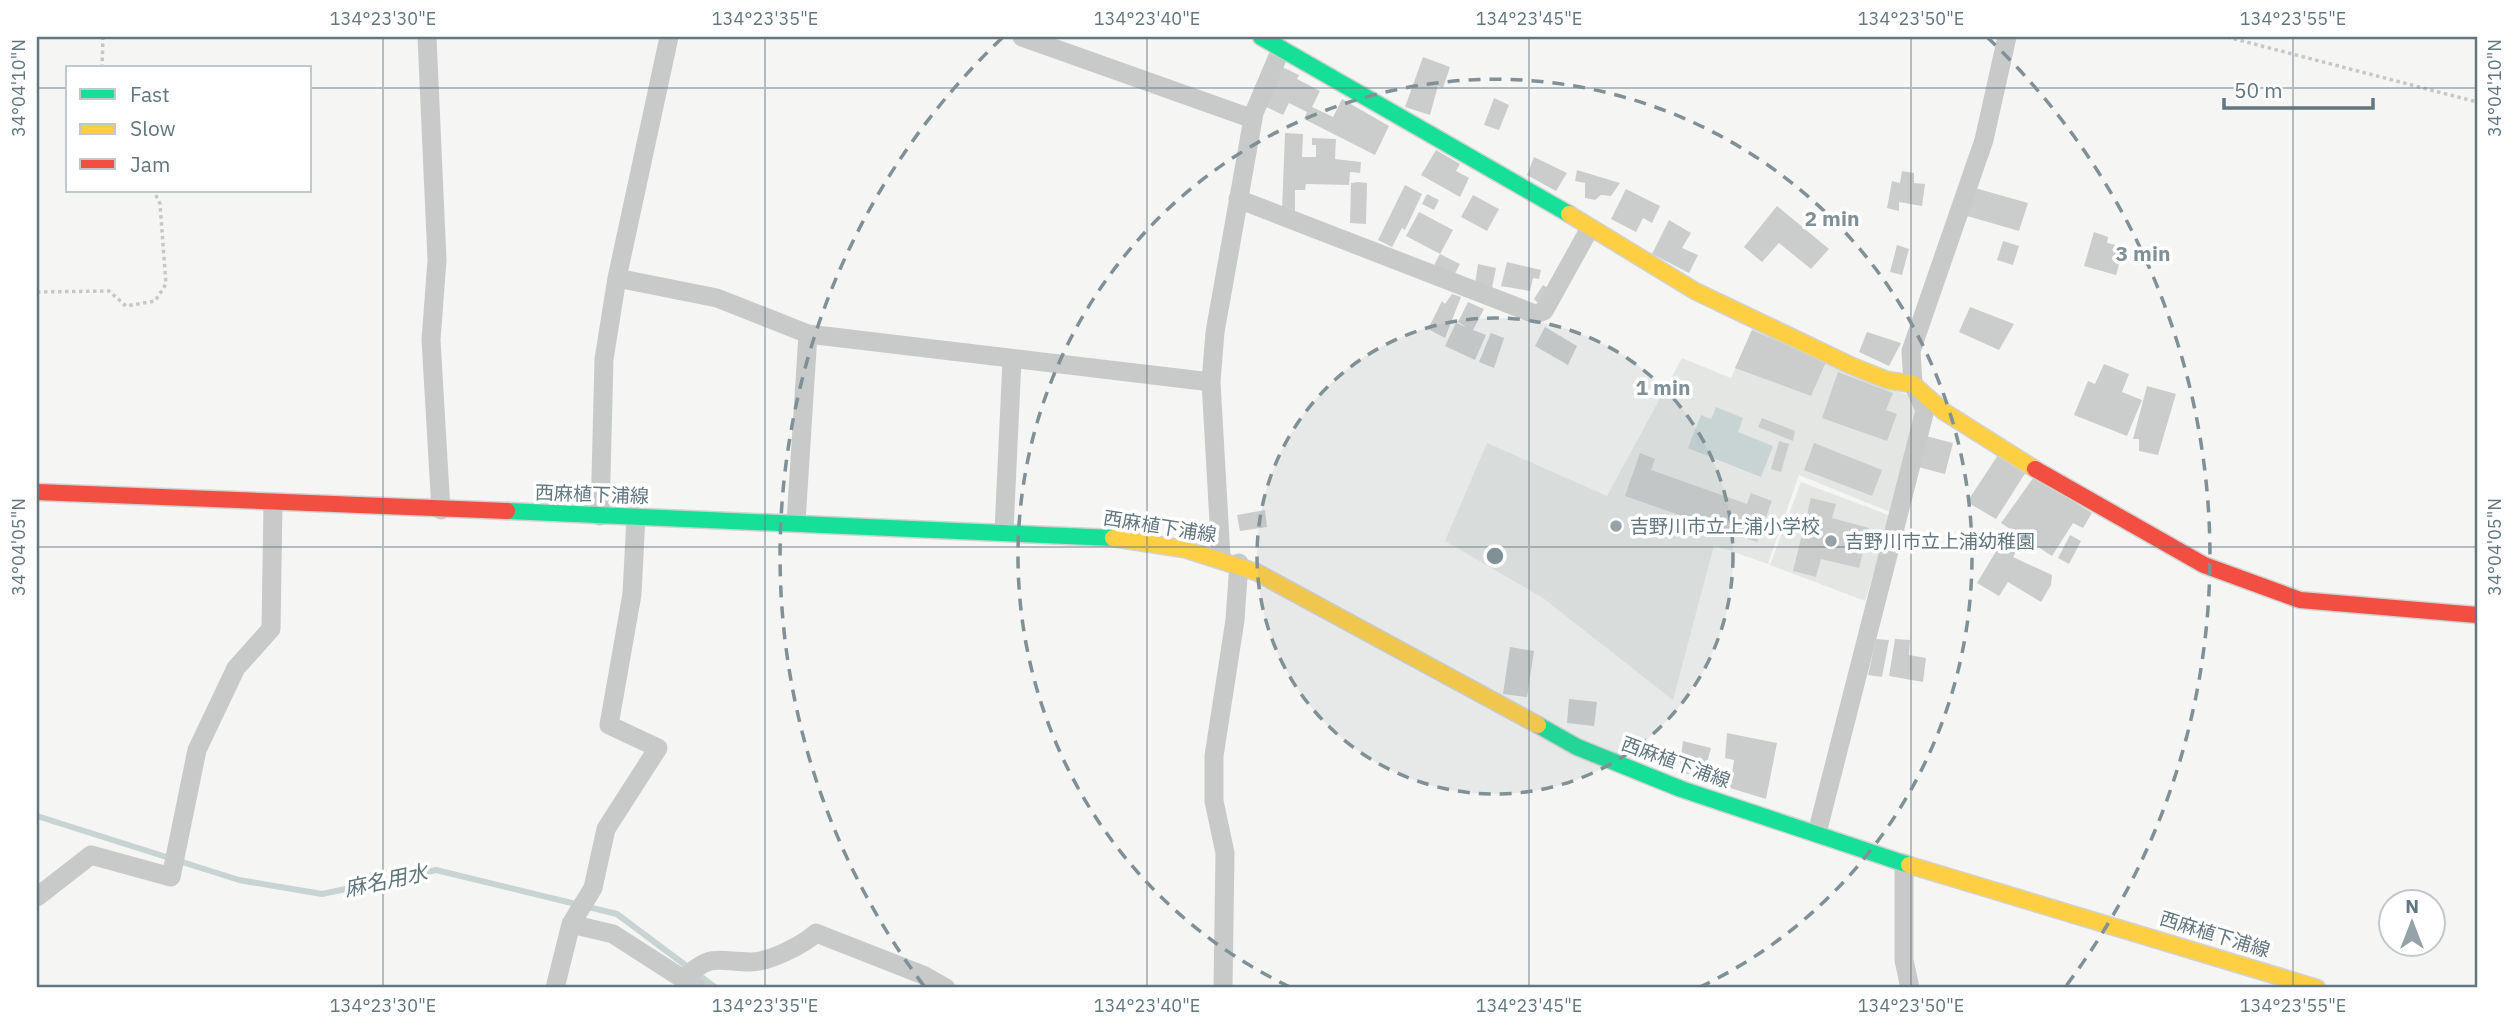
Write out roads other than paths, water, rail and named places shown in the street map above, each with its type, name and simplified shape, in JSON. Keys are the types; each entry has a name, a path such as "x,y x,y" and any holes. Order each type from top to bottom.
{"main road":[{"path":"1261,37 1483,163 1695,291 1887,380 1913,384 1943,411 1979,435 2104,511 2204,565 2300,600 2477,615"},
{"name":"西麻植下浦線","path":"37,492 1004,531 1148,541 1230,560 1283,584 1577,747 1681,789 1904,863 2317,988"}],"street":[{"path":"427,37 437,260 431,340 441,510"},
{"path":"600,516 604,359 617,278 669,37"},
{"path":"1022,37 1253,119"},
{"path":"1817,833 1925,410 1913,384 1911,351 1984,141 2007,37"},
{"path":"1223,988 1225,853 1214,801 1214,756 1235,620 1211,382 1215,332 1253,119 1281,49"},
{"path":"1238,199 1535,314 1544,311 1590,228"},
{"path":"617,278 717,298 808,334 1211,382"},
{"path":"796,522 808,334"},
{"path":"1004,531 1012,360"},
{"path":"37,897 91,855 171,877 197,750 236,668 271,628 273,503"},
{"path":"555,988 571,924 593,888 606,829 658,748 609,725 632,594 636,516"},
{"path":"1904,863 1904,960 1910,988"},
{"path":"571,924 613,934 690,983 701,963 724,958 753,962 804,945 816,933 922,982 946,988"}],"waterway":[{"name":"麻名用水","path":"37,816 239,880 322,894 436,870 617,914 716,988"}],"place":[{"name":"吉野川市立上浦小学校","path":"1616,526"},
{"name":"吉野川市立上浦幼稚園","path":"1831,541"}]}
